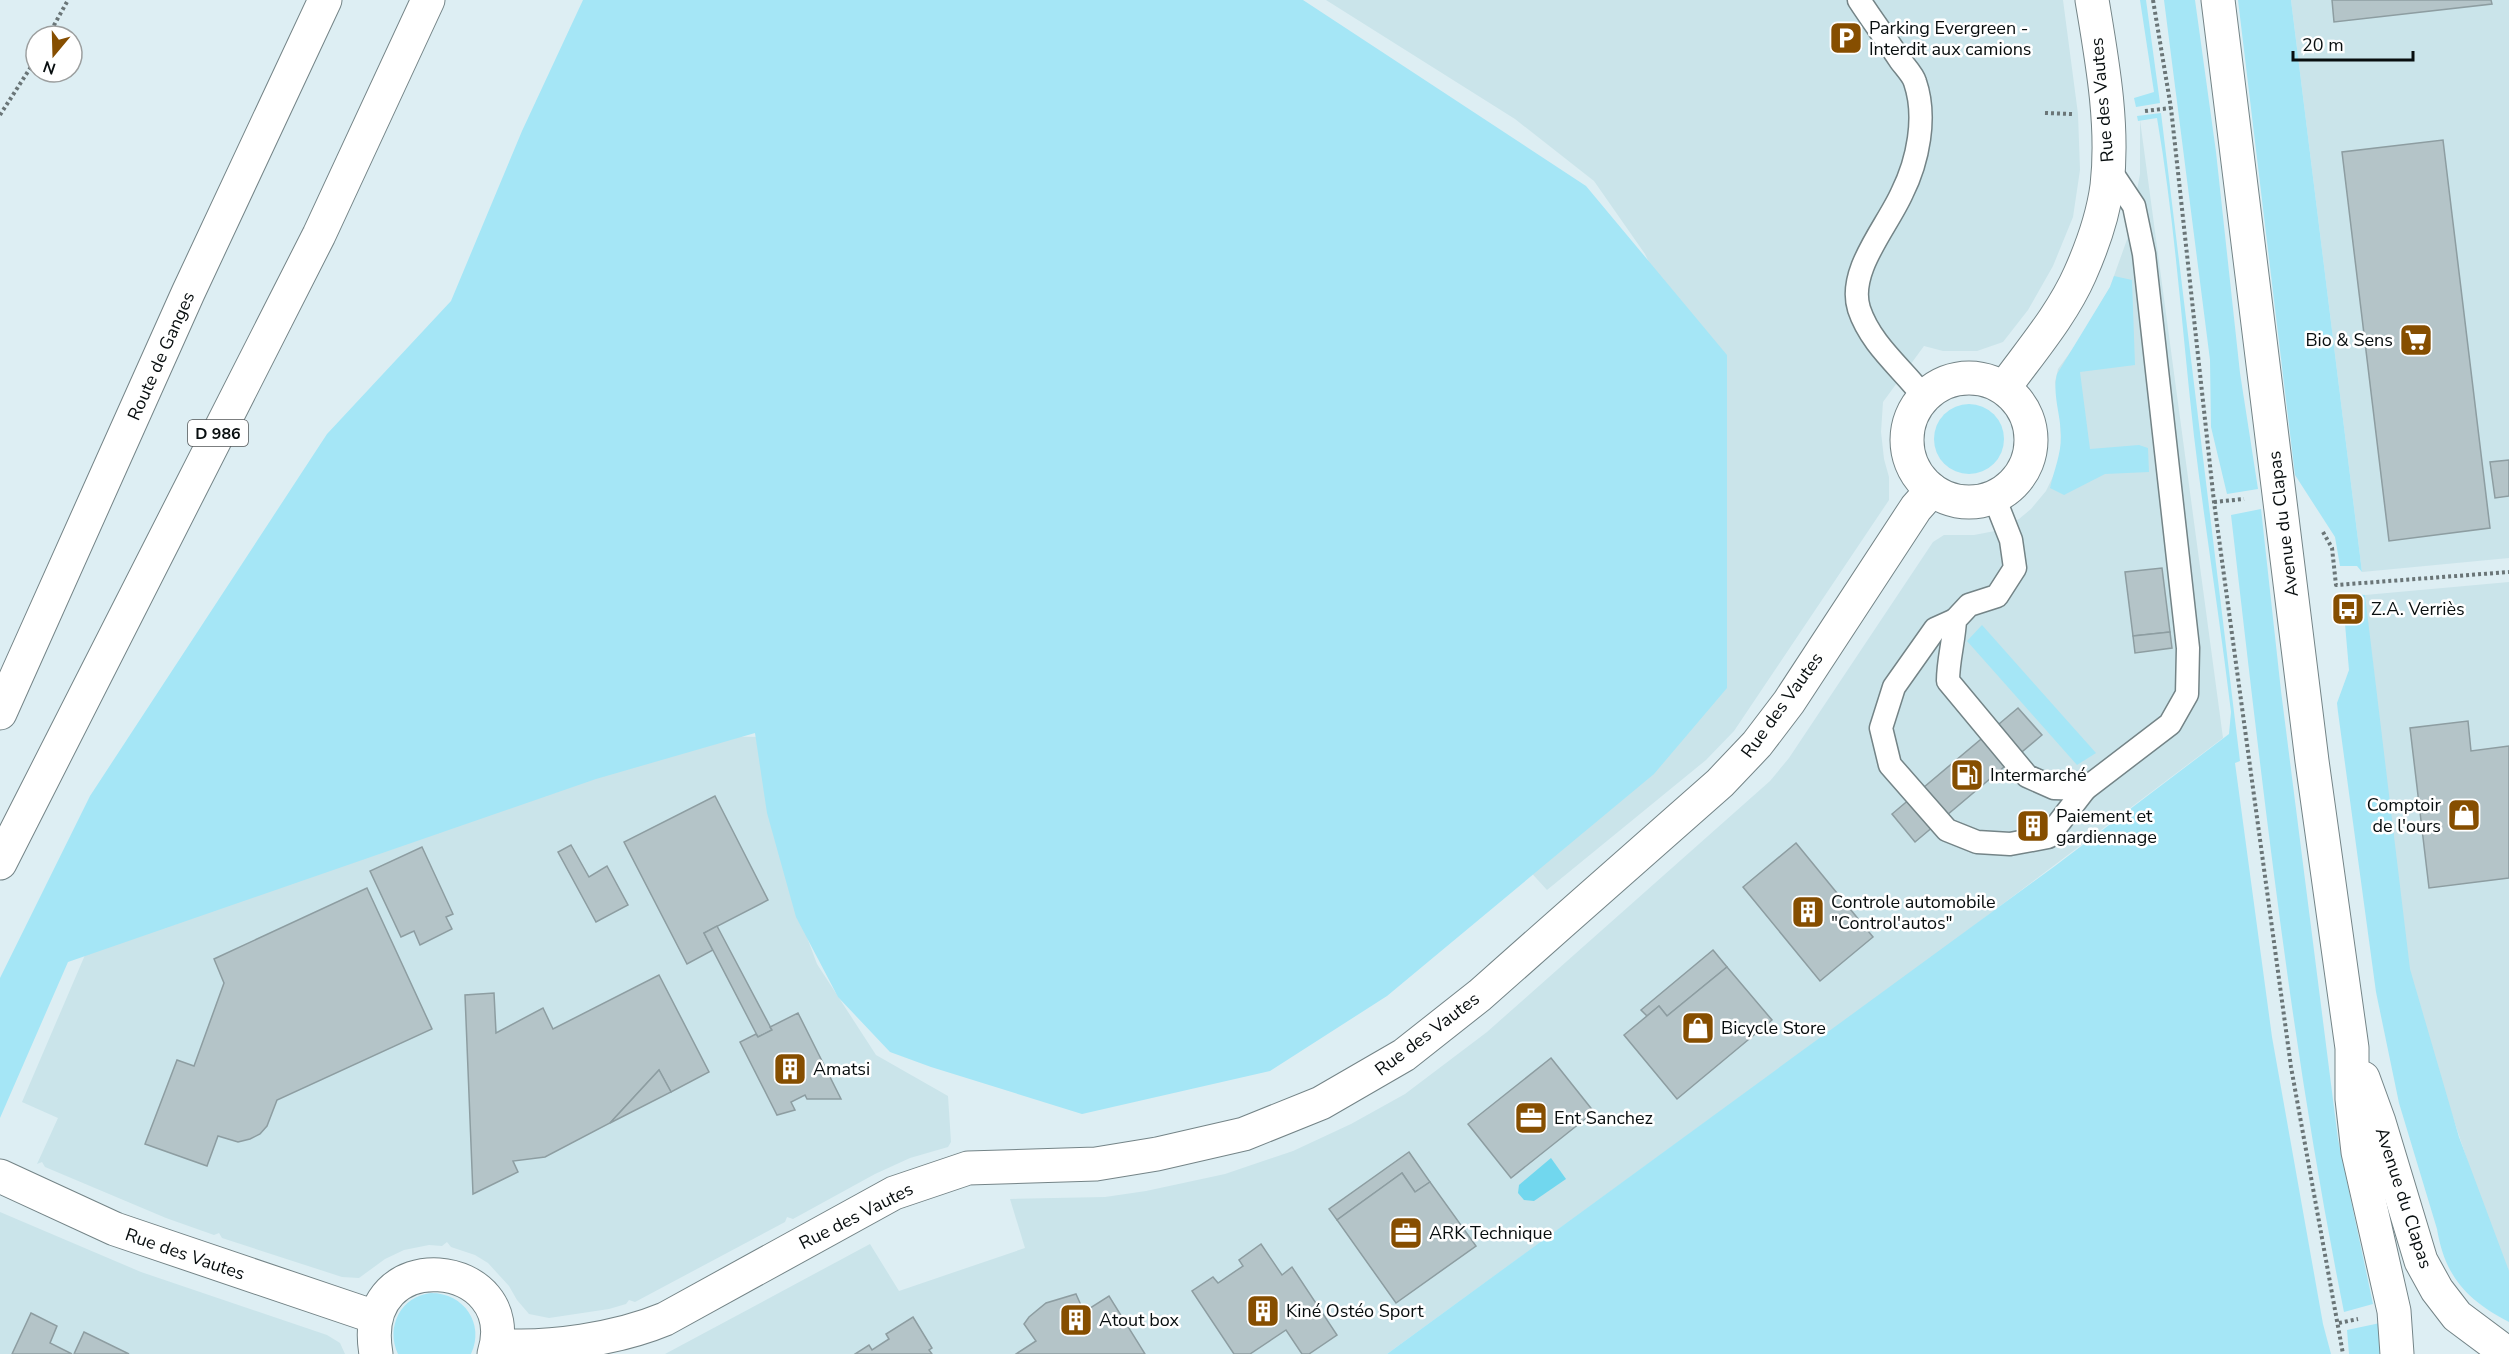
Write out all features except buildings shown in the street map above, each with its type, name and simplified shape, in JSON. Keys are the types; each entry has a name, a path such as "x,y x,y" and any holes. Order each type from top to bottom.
{"main road":[{"name":"Route de Ganges","path":"0,713 184,304 325,0"},
{"name":"D 986","path":"0,863 319,235 428,0"},
{"name":"Rue des Vautes","path":"2004,388 2026,360 2080,276 2101,213 2108,167 2107,114 2092,0"},
{"name":"Avenue du Clapas","path":"2218,0 2312,761 2352,1048 2352,1099 2358,1152 2394,1311 2397,1354"},
{"path":"1958,379 1984,380 2004,388 2020,404 2028,421 2031,439 2029,457 2021,474 2009,487 1994,497 1978,501 1962,502 1947,498 1932,490 1915,471 1907,446 1910,419 1924,397 1934,388 1958,379"},
{"name":"Rue des Vautes","path":"0,1176 115,1229 375,1317 391,1291 418,1275 433,1273 463,1280 476,1288 486,1300 495,1322 495,1349 577,1341 643,1328 664,1319 894,1194 968,1168 1096,1164 1157,1154 1244,1134 1321,1103 1404,1055 1480,995 1720,783 1757,744 1789,702 1916,508 1932,490"},
{"name":"Avenue du Clapas","path":"2352,1048 2379,1122 2421,1261 2437,1290 2457,1316 2508,1354"},
{"path":"375,1317 373,1336 376,1354"}],"lane":[{"path":"1858,0 1915,81 1922,122 1915,157 1903,192 1860,271 1856,291 1859,309 1870,331 1884,352 1924,397"},
{"path":"1994,497 2011,540 2015,568 1997,596 1969,605 1955,620 1935,628 1894,687 1881,728 1890,765 1947,830 1977,842 2010,844 2048,837 2085,789 2170,724 2187,694 2188,648 2145,254 2134,206 2108,167"},
{"path":"1955,620 1954,641 1948,663 1948,681 2026,776 2054,788 2085,789"}],"path":[{"path":"55,24 68,0"},
{"path":"2153,0 2171,108 2214,502 2290,1067 2343,1354"},
{"path":"0,115 24,78"},
{"path":"2139,111 2171,108"},
{"path":"2214,502 2280,495"},
{"path":"2322,530 2332,548 2336,585 2509,572"}],"shaded area":[{"path":"583,0 1303,0 1586,186 1727,355 1727,688 1654,774 1387,996 1270,1071 1082,1114 890,1052 838,997 796,917 767,813 755,733 596,779 68,962 0,1118 0,978 90,796 327,434 451,301 522,131"},
{"path":"1326,0 2063,0 2078,114 2080,170 2073,217 2053,266 2028,310 2003,342 1977,351 1943,351 1924,346 1883,402 1881,432 1889,477 1889,500 1734,731 1706,760 1547,890 1526,867 1688,343 1645,254 1594,181 1515,119"},
{"path":"2140,0 2146,0 2160,103 2136,107 2134,98 2154,92"},
{"path":"2164,0 2195,0 2216,152 2240,373 2258,489 2227,494 2211,427 2210,360"},
{"path":"2238,0 2291,0 2362,572 2357,566 2340,566 2335,537 2295,475"},
{"path":"2291,0 2509,0 2509,558 2362,572"},
{"path":"2161,113 2240,761 2235,763 2272,1037 2323,1324 2331,1354 1387,1354 2055,866 2229,734 2231,712 2194,436 2163,157 2157,118 2138,121 2137,116"},
{"path":"2140,120 2223,738 1947,946 1387,1354 665,1354 870,1244 899,1291 1025,1248 1010,1199 1105,1197 1146,1191 1225,1174 1293,1151 1351,1124 1405,1094 1487,1032 1770,781 1789,758 1933,542 1944,535 1974,535 1995,531 2019,519 2046,491 2058,466 2061,451 2055,382 2058,369 2077,343 2110,287 2129,234 2140,174"},
{"path":"2114,276 2132,280 2135,365 2080,372 2090,449 2139,445 2148,448 2149,472 2105,474 2064,495 2050,488 2061,443 2056,397 2057,374 2110,287"},
{"path":"1962,404 1976,404 1989,410 1998,419 2004,432 2002,452 1994,464 1976,474 1962,474 1949,468 1940,459 1934,446 1934,432 1940,419 1949,410"},
{"path":"2261,509 2281,691 2338,1139 2373,1304 2344,1312 2308,1114 2293,1014 2266,815 2231,515"},
{"path":"2509,582 2509,1285 2392,935 2365,595"},
{"path":"2355,594 2365,595 2410,969 2459,1137 2509,1271 2509,1322 2470,1296 2452,1274 2441,1246 2399,1103 2376,992 2337,703 2349,670 2345,624 2356,622"},
{"path":"1982,625 2096,753 2077,765 1967,641"},
{"path":"697,736 767,737 808,940 817,964 876,1055 948,1096 951,1142 948,1147 910,1158 875,1174 793,1219 787,1217 785,1222 635,1302 629,1300 626,1304 609,1309 549,1318 529,1314 509,1286 488,1263 475,1255 451,1247 447,1242 442,1246 429,1245 404,1250 385,1259 359,1278 342,1277 222,1238 219,1233 214,1235 166,1218 45,1167 42,1162 37,1164 58,1118 22,1102 85,955"},
{"path":"1551,1158 1566,1179 1534,1201 1524,1200 1518,1193 1519,1185"},
{"path":"0,1212 141,1272 327,1335 340,1343 345,1354 0,1354"},
{"path":"431,1293 453,1298 469,1312 475,1332 475,1343 471,1354 398,1354 393,1334 398,1314 411,1300"},
{"path":"2380,1323 2382,1354 2349,1354 2347,1330"}],"place":[{"name":"Parking Evergreen - Interdit aux camions","path":"1846,38"},
{"name":"Bio & Sens","path":"2416,340"},
{"name":"Z.A. Verriès","path":"2348,609"},
{"name":"Intermarché","path":"1967,775"},
{"name":"Comptoir de l'ours","path":"2464,815"},
{"name":"Paiement et gardiennage","path":"2033,826"},
{"name":"Controle automobile \"Control'autos\"","path":"1808,912"},
{"name":"Bicycle Store","path":"1698,1028"},
{"name":"Amatsi","path":"790,1069"},
{"name":"Ent Sanchez","path":"1531,1118"},
{"name":"ARK Technique","path":"1406,1233"},
{"name":"Kiné Ostéo Sport","path":"1263,1311"},
{"name":"Atout box","path":"1076,1320"}]}
